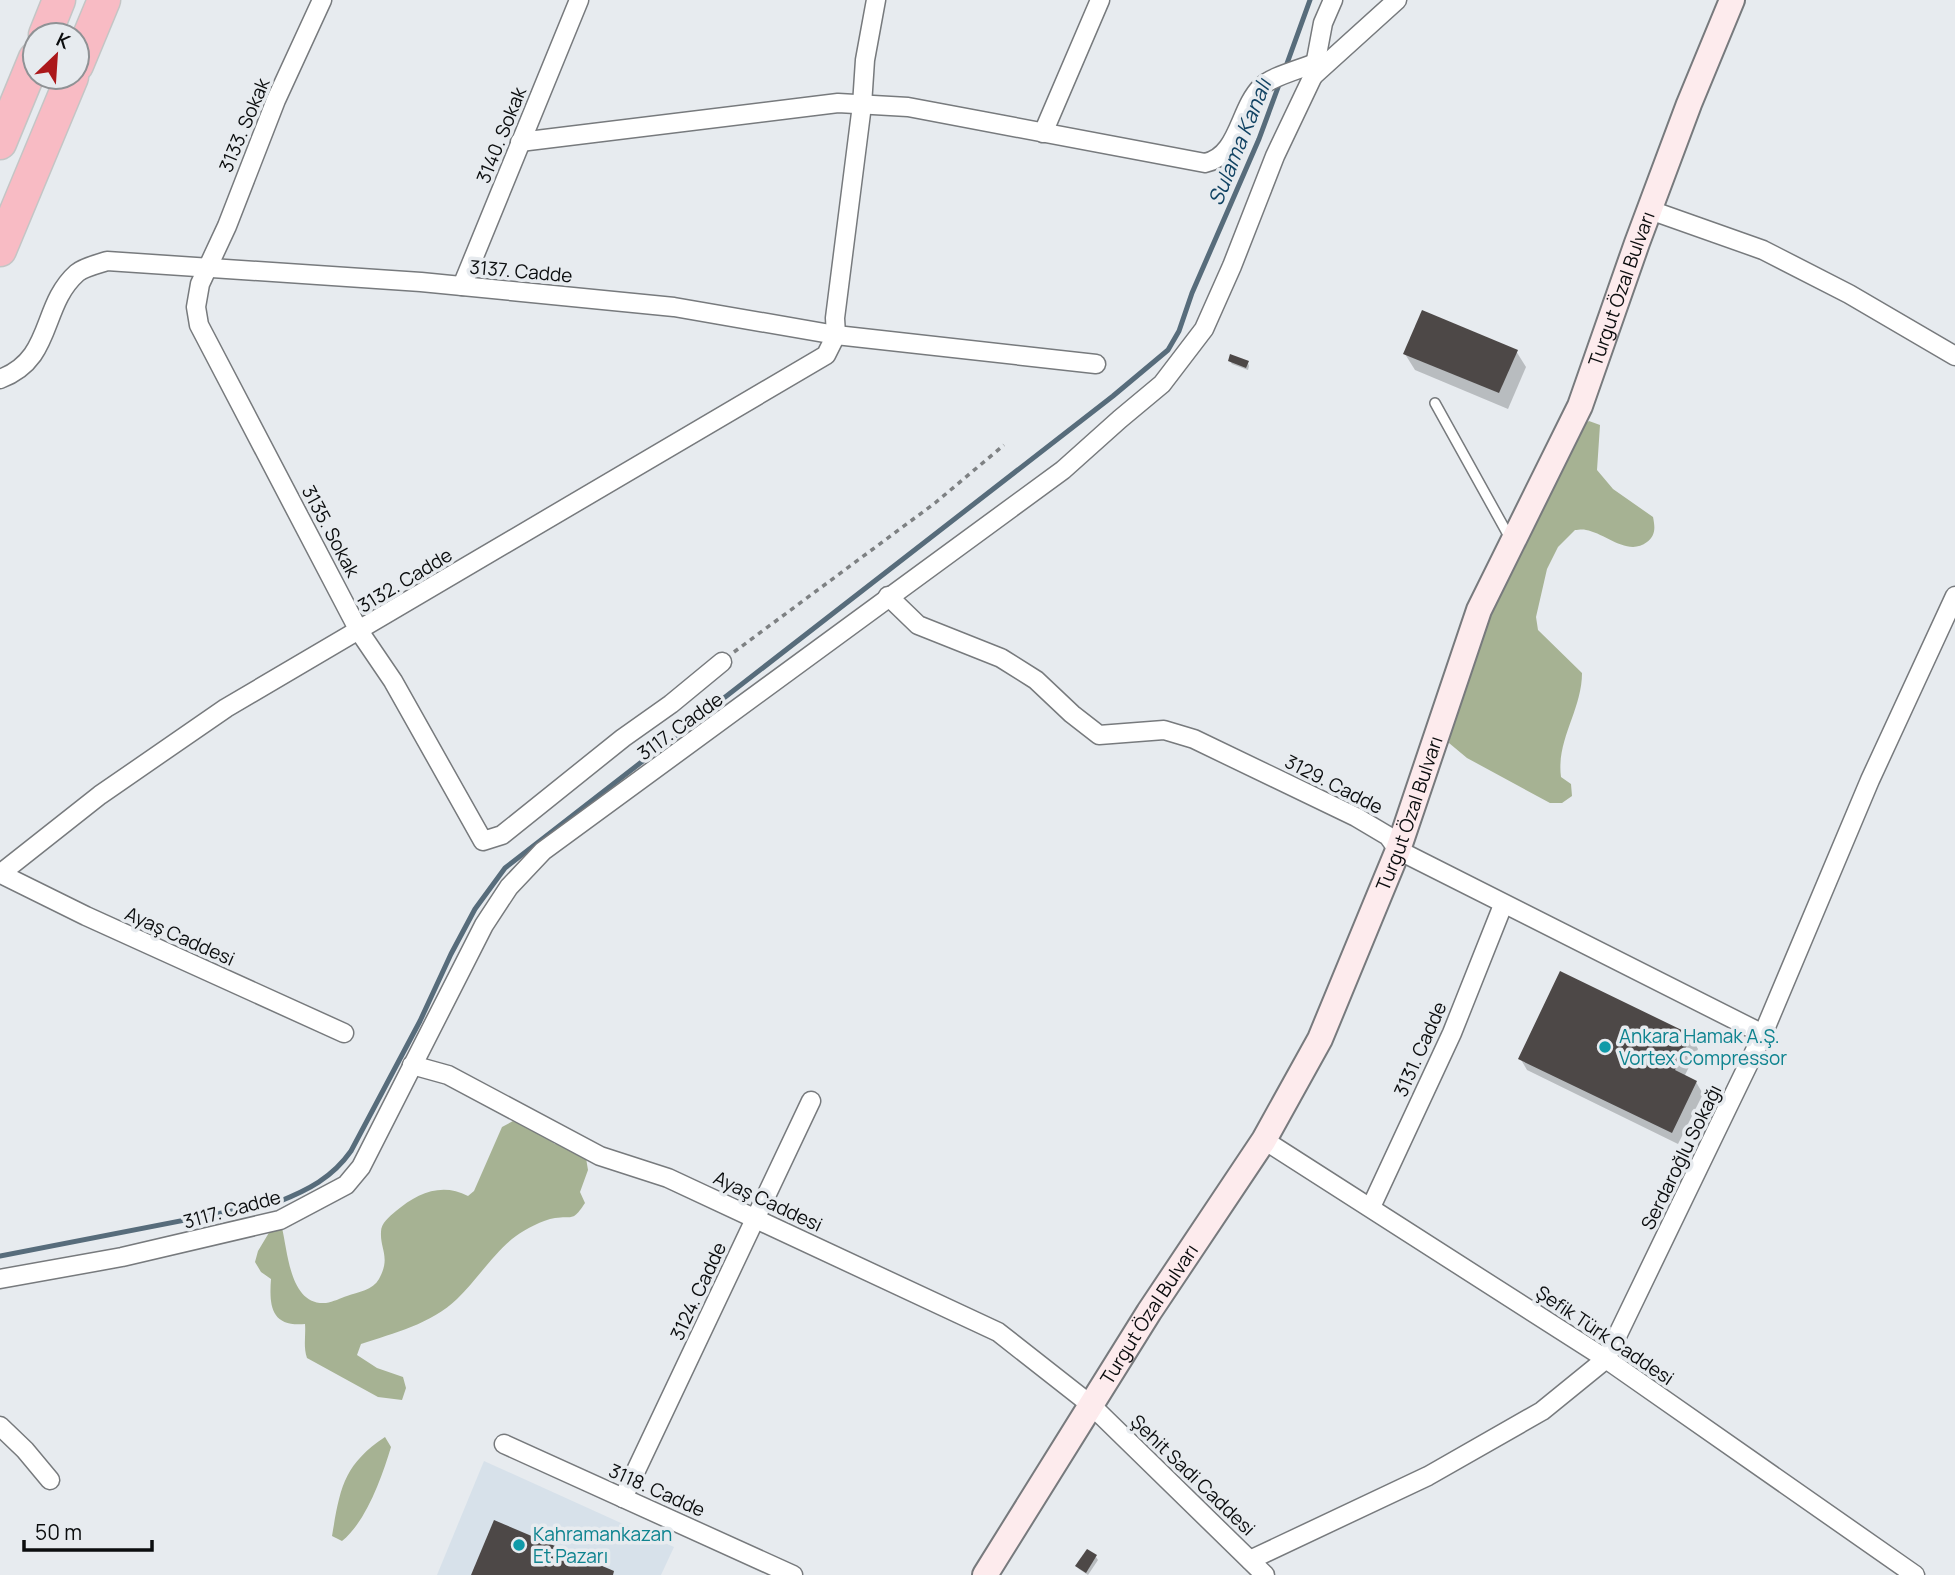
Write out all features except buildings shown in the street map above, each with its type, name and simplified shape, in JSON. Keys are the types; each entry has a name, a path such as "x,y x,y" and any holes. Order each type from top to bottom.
{"highway":[{"path":"51,21 59,0"},
{"path":"91,31 104,0"},
{"path":"0,143 21,91"},
{"path":"0,250 66,91"}],"street":[{"name":"3133. Sokak","path":"208,266 227,226 276,100 322,0"},
{"name":"3140. Sokak","path":"462,286 579,0"},
{"path":"836,335 835,318 862,105 865,60 876,0"},
{"path":"1044,132 1100,0"},
{"path":"1314,70 1324,23 1333,0"},
{"path":"520,142 838,103 908,107 1206,163 1217,161 1229,147 1248,106 1263,83 1314,70 1397,0"},
{"name":"Turgut Özal Bulvarı","path":"985,1575 1156,1301 1264,1140 1320,1039 1398,850 1479,611 1580,407 1689,104 1732,0"},
{"name":"3117. Cadde","path":"0,1279 122,1258 280,1220 306,1209 346,1185 361,1167 463,963 495,906 543,851 1063,470 1162,384 1204,329 1275,156 1314,70"},
{"path":"1650,210 1763,250 1849,294 1955,356"},
{"name":"3137. Cadde","path":"0,379 18,373 32,358 64,288 79,271 107,261 208,266 462,286 674,307 836,335 1096,364"},
{"name":"3135. Sokak","path":"208,266 200,284 196,307 199,325 359,631 393,681 483,841 502,835 722,662"},
{"name":"3132. Cadde","path":"0,874 100,795 226,708 826,355 836,335"},
{"name":"3129. Cadde","path":"888,596 918,625 1001,657 1036,680 1099,735 1164,730 1194,739 1356,817 1388,836 1398,850 1763,1034"},
{"name":"Serdaroğlu Sokağı","path":"1250,1560 1440,1470 1542,1411 1606,1359 1763,1034 1870,779 1955,596"},
{"name":"Ayaş Caddesi","path":"0,874 344,1033"},
{"name":"3131. Cadde","path":"1371,1207 1452,1033 1503,905"},
{"name":"Ayaş Caddesi","path":"412,1065 448,1075 600,1156 668,1178 998,1332 1091,1405"},
{"name":"3124. Cadde","path":"623,1498 811,1101"},
{"name":"Şefik Türk Caddesi","path":"1264,1140 1606,1359 1915,1575"},
{"name":"Şehit Sadi Caddesi","path":"1091,1405 1265,1575"},
{"path":"0,1426 50,1480"},
{"name":"3118. Cadde","path":"504,1444 793,1575"}],"lane":[{"path":"1435,403 1512,541"}],"path":[{"path":"722,662 935,503 1004,445"}],"shaded area":[{"path":"484,1461 674,1547 661,1575 437,1575"}],"green space":[{"path":"1589,421 1600,425 1597,470 1613,489 1653,517 1654,531 1647,542 1632,547 1593,532 1575,530 1558,547 1547,569 1536,617 1538,630 1582,673 1578,700 1560,763 1561,777 1571,784 1572,796 1562,803 1550,803 1467,758 1449,743 1472,662 1504,582 1579,428"},
{"path":"513,1121 535,1130 555,1144 567,1145 586,1158 588,1170 580,1192 585,1203 577,1213 572,1217 545,1221 516,1236 457,1299 436,1315 412,1327 361,1344 357,1355 377,1368 403,1377 406,1388 402,1400 378,1397 307,1358 305,1324 285,1322 274,1313 271,1279 261,1272 255,1262 270,1231 282,1228 293,1276 305,1296 314,1302 326,1303 365,1290 376,1283 384,1265 381,1232 386,1220 412,1199 430,1191 449,1190 468,1196 474,1191 502,1127"},
{"path":"385,1437 391,1447 378,1485 359,1523 342,1541 332,1536 341,1491 360,1458"}],"waterway":[{"name":"Sulama Kanalı","path":"1285,69 1310,0"},
{"path":"0,1256 278,1202 309,1188 336,1169 351,1151 420,1021 475,909 505,868 1113,396 1168,350 1179,331 1192,293 1259,139 1280,82"}],"place":[{"name":"Ankara Hamak A.Ş. Vortex Compressor","path":"1605,1047"},
{"name":"Kahramankazan Et Pazarı","path":"519,1545"}]}
